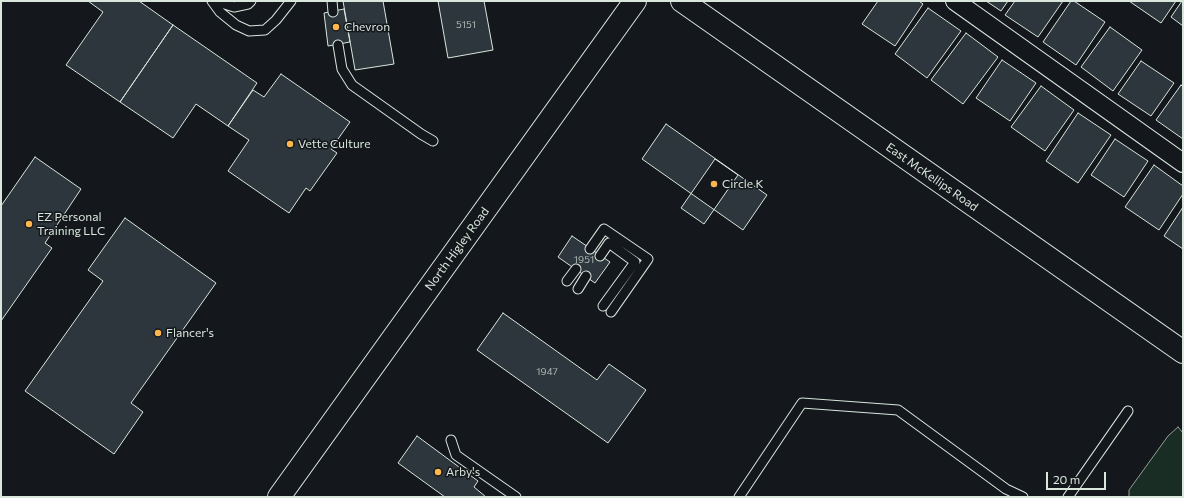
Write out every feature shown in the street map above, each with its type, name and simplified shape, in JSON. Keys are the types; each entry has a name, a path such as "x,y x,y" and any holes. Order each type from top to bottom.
{"main road":[{"name":"North Higley Road","path":"279,497 635,1"},
{"name":"East McKellips Road","path":"682,1 1183,352"}],"street":[{"path":"955,1 1183,163"}],"lane":[{"path":"212,1 220,12 236,25 249,31 266,30 291,1"},
{"path":"215,1 234,7 248,4 251,1"},
{"path":"332,1 333,12"},
{"path":"338,45 342,69 352,85 433,141"},
{"path":"590,248 604,229 648,259 611,312"},
{"path":"600,256 609,243 635,262 603,306"},
{"path":"567,282 576,269"},
{"path":"578,289 586,276"},
{"path":"739,497 802,403 898,410 1006,489 1023,497"},
{"path":"1068,497 1128,411"},
{"path":"451,440 456,455 516,497"}],"green space":[{"path":"1178,427 1183,433 1183,497 1129,497 1129,490 1168,436"}],"building":[{"path":"88,1 139,1 173,25 120,102 66,65 103,12"},
{"name":"Chevron","path":"343,1 383,1 394,64 355,70"},
{"path":"438,1 484,1 493,50 448,58"},
{"path":"878,1 919,1 923,4 895,46 862,24"},
{"path":"986,1 1008,1 1001,11"},
{"path":"1015,1 1063,1 1038,37 1005,15"},
{"path":"1071,1 1074,1 1105,22 1076,65 1043,42"},
{"path":"1129,1 1176,1 1161,23"},
{"path":"1183,1 1183,26 1171,17"},
{"path":"928,8 961,31 927,78 895,54"},
{"name":"Chevron","path":"344,9 350,42 328,46 324,13"},
{"path":"173,25 257,83 228,126 196,104 173,138 120,102"},
{"path":"1110,27 1142,50 1113,91 1081,67"},
{"path":"966,33 998,57 963,104 931,80"},
{"path":"1002,60 1036,83 1010,121 976,98"},
{"path":"1141,61 1174,83 1151,116 1118,94"},
{"name":"Vette Culture","path":"281,74 350,122 331,149 337,153 310,191 306,188 289,213 228,171 249,140 228,126 253,90 264,97"},
{"path":"1181,85 1183,87 1183,139 1156,120"},
{"path":"1041,86 1074,110 1045,151 1011,127"},
{"path":"1078,113 1111,135 1078,183 1046,161"},
{"name":"Circle K","path":"666,124 767,195 743,230 642,159"},
{"path":"1115,139 1148,161 1124,197 1091,175"},
{"name":"EZ Personal Training LLC","path":"35,157 81,189 45,243 52,248 1,321 1,206"},
{"name":"Circle K","path":"715,159 738,175 704,224 681,208"},
{"path":"1154,165 1183,186 1183,194 1159,230 1125,207"},
{"path":"1183,207 1183,249 1164,236"},
{"path":"125,218 216,283 131,403 143,412 114,454 25,391 103,281 88,270"},
{"path":"572,236 610,262 595,283 558,257"},
{"path":"503,313 597,380 609,364 646,390 608,443 477,350"},
{"name":"Arby's","path":"417,436 478,481 474,487 486,497 445,497 398,463"}],"place":[{"name":"Chevron","path":"336,27"},
{"name":"Vette Culture","path":"290,144"},
{"name":"Circle K","path":"714,184"},
{"name":"EZ Personal Training LLC","path":"29,224"},
{"name":"Flancer's","path":"158,333"},
{"name":"Arby's","path":"438,472"}]}
